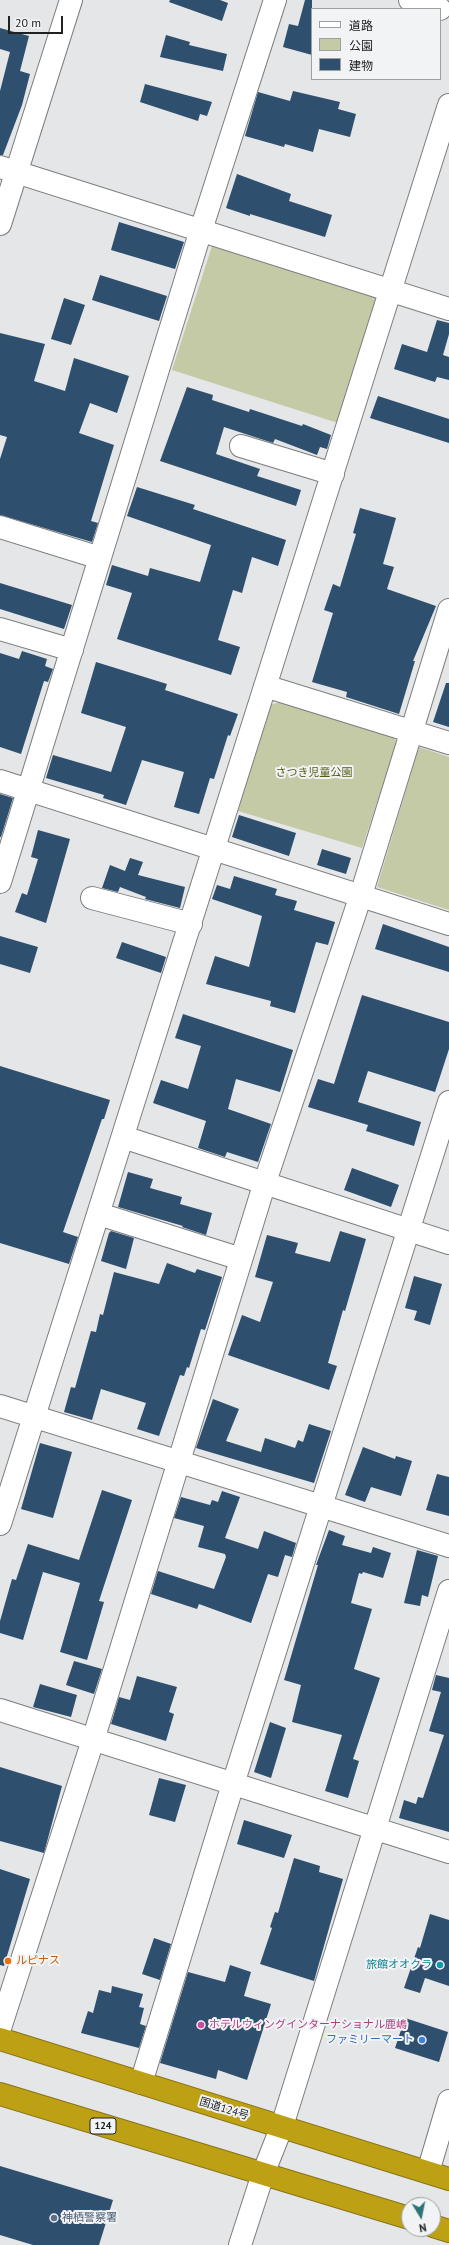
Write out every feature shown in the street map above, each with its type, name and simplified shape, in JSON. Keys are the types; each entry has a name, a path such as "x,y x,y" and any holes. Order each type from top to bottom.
{"highway":[{"name":"国道124号","path":"0,2039 449,2179"},
{"name":"124","path":"0,2094 401,2216"}],"street":[{"path":"0,224 8,170 71,0"},
{"path":"0,882 201,230 275,0"},
{"path":"410,0 437,8"},
{"path":"0,1524 449,105"},
{"path":"8,170 449,309"},
{"path":"241,446 333,474"},
{"path":"0,527 100,558"},
{"path":"0,2028 93,1740 177,1462 265,1182 361,895 449,610"},
{"path":"0,629 72,650"},
{"path":"265,686 449,743"},
{"path":"0,782 449,924"},
{"path":"92,898 190,924"},
{"path":"141,2083 233,1784 320,1507 390,1293 449,1102"},
{"path":"123,1137 265,1182 408,1231 449,1243"},
{"path":"99,1214 241,1259"},
{"path":"0,1406 449,1546"},
{"path":"240,2245 263,2174 282,2126 449,1590"},
{"path":"0,1710 449,1852"},
{"path":"428,2172 449,2101"}],"green space":[{"path":"212,246 378,298 338,423 172,370"},
{"name":"さつき児童公園","path":"280,702 393,737 397,742 362,848 238,811 267,706"},
{"path":"419,747 449,757 449,910 377,887"}],"building":[{"path":"170,0 220,0 228,3 222,21 169,2"},
{"path":"305,0 312,0 311,55 283,47 289,24 298,26"},
{"path":"0,28 29,36 20,71 30,74 22,105 3,155 0,155 0,91 10,52 0,49"},
{"path":"166,35 190,42 189,45 227,54 223,71 160,57"},
{"path":"145,84 212,102 207,116 200,114 198,121 140,102"},
{"path":"293,91 340,102 338,109 356,114 350,137 319,129 313,152 285,144 284,147 245,136 258,92 290,101"},
{"path":"237,174 291,194 289,201 332,215 325,237 226,208"},
{"path":"119,222 184,242 175,269 111,250"},
{"path":"100,275 167,296 159,321 92,300"},
{"path":"64,298 85,305 71,345 51,339"},
{"path":"437,320 449,323 449,334 443,355 449,357 449,380 437,377 435,382 394,369 402,344 427,352"},
{"path":"0,333 45,344 34,381 65,391 74,358 129,376 117,413 90,403 79,433 114,445 91,521 98,523 92,542 0,515 0,459 7,437 0,435"},
{"path":"187,387 213,395 212,400 249,412 250,409 302,426 303,424 331,435 327,449 320,447 317,455 275,439 273,443 224,427 216,454 260,469 257,476 301,490 296,506 160,461"},
{"path":"378,396 449,419 449,443 370,418"},
{"path":"137,487 195,505 193,509 286,540 278,566 252,557 242,593 233,590 218,640 240,647 231,675 117,639 132,593 106,585 112,565 148,576 150,568 200,582 211,545 127,516"},
{"path":"360,508 396,518 383,564 394,567 387,589 436,606 413,661 415,661 399,714 346,697 347,692 312,682 333,613 324,610 333,584 340,587 356,534 353,533"},
{"path":"0,583 72,605 64,629 0,609"},
{"path":"22,651 47,659 45,666 53,669 48,682 44,681 21,754 0,747 0,653 19,659"},
{"path":"96,662 167,684 165,690 238,714 230,736 228,735 214,779 210,778 199,814 174,807 184,772 142,760 126,805 103,798 104,795 46,778 53,755 111,772 126,727 81,713"},
{"path":"446,683 449,683 449,727 433,722"},
{"path":"0,794 13,798 1,837 0,837"},
{"path":"239,815 296,833 289,856 232,837"},
{"path":"38,830 70,839 46,923 15,912 22,893 27,895 38,859 31,857"},
{"path":"322,849 351,858 346,874 317,865"},
{"path":"130,858 143,862 138,875 185,887 180,908 145,899 146,897 120,887 118,892 102,888 110,865 125,871"},
{"path":"234,876 277,889 275,895 297,901 294,910 335,922 328,945 316,942 295,1013 270,1006 271,1001 206,984 215,956 249,967 262,916 212,899 217,885 230,889"},
{"path":"383,924 449,947 449,972 375,949"},
{"path":"0,936 38,947 30,973 0,964"},
{"path":"122,942 166,957 161,973 116,958"},
{"path":"362,995 449,1022 449,1049 435,1092 368,1071 358,1102 421,1122 414,1146 366,1131 368,1125 308,1107 318,1079 334,1084"},
{"path":"183,1014 293,1050 280,1092 236,1079 228,1109 271,1124 258,1162 227,1152 225,1157 198,1148 206,1121 153,1103 161,1080 188,1089 201,1046 175,1038"},
{"path":"0,1066 110,1100 63,1232 78,1237 69,1264 0,1243"},
{"path":"352,1168 399,1185 391,1207 344,1190"},
{"path":"128,1172 153,1179 150,1188 182,1197 180,1204 212,1213 206,1235 182,1227 183,1226 118,1207"},
{"path":"111,1231 134,1238 126,1269 101,1261 109,1233"},
{"path":"340,1231 366,1239 328,1363 337,1366 329,1390 228,1355 242,1315 260,1322 273,1282 255,1277 267,1235 298,1243 295,1253 330,1262"},
{"path":"167,1263 195,1273 197,1269 222,1277 205,1330 201,1329 189,1368 187,1367 184,1376 180,1375 159,1436 137,1429 146,1403 101,1389 92,1420 64,1412 71,1387 75,1388 91,1331 96,1332 100,1314 103,1315 114,1272 159,1284"},
{"path":"414,1276 442,1284 430,1325 414,1320 417,1311 405,1308"},
{"path":"213,1399 239,1409 226,1441 261,1452 265,1438 295,1448 298,1440 303,1442 309,1424 331,1431 314,1483 196,1448"},
{"path":"40,1443 72,1452 53,1518 21,1509"},
{"path":"363,1447 395,1459 396,1456 412,1461 401,1496 371,1487 365,1502 345,1495"},
{"path":"437,1474 449,1477 449,1516 426,1510"},
{"path":"102,1490 132,1500 99,1601 104,1602 87,1660 60,1652 80,1583 43,1572 23,1640 0,1633 0,1621 12,1579 16,1580 28,1544 79,1560"},
{"path":"222,1491 240,1497 225,1538 258,1549 264,1531 296,1543 292,1557 285,1555 278,1577 268,1574 251,1623 199,1604 197,1609 151,1594 158,1571 214,1589 226,1557 225,1554 198,1547 204,1526 174,1518 181,1497 210,1505 212,1500 218,1502"},
{"path":"329,1530 345,1536 342,1545 371,1553 373,1547 391,1553 383,1578 363,1572 362,1574 359,1573 351,1603 372,1609 354,1669 380,1678 353,1759 359,1761 348,1798 325,1791 342,1735 292,1722 301,1685 284,1680 318,1565 316,1565"},
{"path":"417,1550 438,1556 428,1597 422,1595 420,1606 404,1603"},
{"path":"74,1661 102,1669 94,1694 66,1685"},
{"path":"436,1675 449,1678 449,1832 399,1818 404,1800 416,1804 418,1797 423,1798 444,1735 429,1731 441,1692 432,1690"},
{"path":"137,1676 177,1687 169,1712 174,1714 166,1741 111,1724 119,1697 130,1700"},
{"path":"40,1684 77,1695 71,1717 33,1707"},
{"path":"270,1722 286,1728 271,1778 254,1772"},
{"path":"0,1767 62,1786 44,1853 0,1841"},
{"path":"159,1778 186,1785 175,1822 149,1815"},
{"path":"244,1820 292,1835 284,1858 237,1844"},
{"path":"294,1858 320,1866 319,1872 343,1879 314,1981 260,1964 272,1928 270,1927 275,1912 278,1913"},
{"path":"0,1869 30,1879 4,1966 0,1965"},
{"path":"430,1914 449,1920 449,1986 425,1978 420,1993 404,1988 418,1947 420,1948"},
{"path":"154,1938 171,1944 160,1980 142,1974"},
{"name":"ホテルウィングインターナショナル鹿嶋","path":"230,1965 251,1972 244,1996 271,2004 247,2080 218,2070 216,2079 160,2063 188,1972 225,1982"},
{"path":"112,1986 143,1994 139,2007 144,2008 140,2024 146,2026 139,2048 81,2033 88,2011 93,2013 99,1990 111,1993"},
{"name":"ファミリーマート","path":"405,2018 448,2032 439,2062 395,2048"},
{"name":"神栖警察署","path":"0,2166 113,2200 99,2245 33,2245 0,2235"}],"place":[{"name":"ルピナス","path":"8,1961"},
{"name":"旅館オオクラ","path":"440,1965"},
{"name":"ホテルウィングインターナショナル鹿嶋","path":"201,2025"},
{"name":"ファミリーマート","path":"422,2040"},
{"name":"神栖警察署","path":"54,2218"}]}
